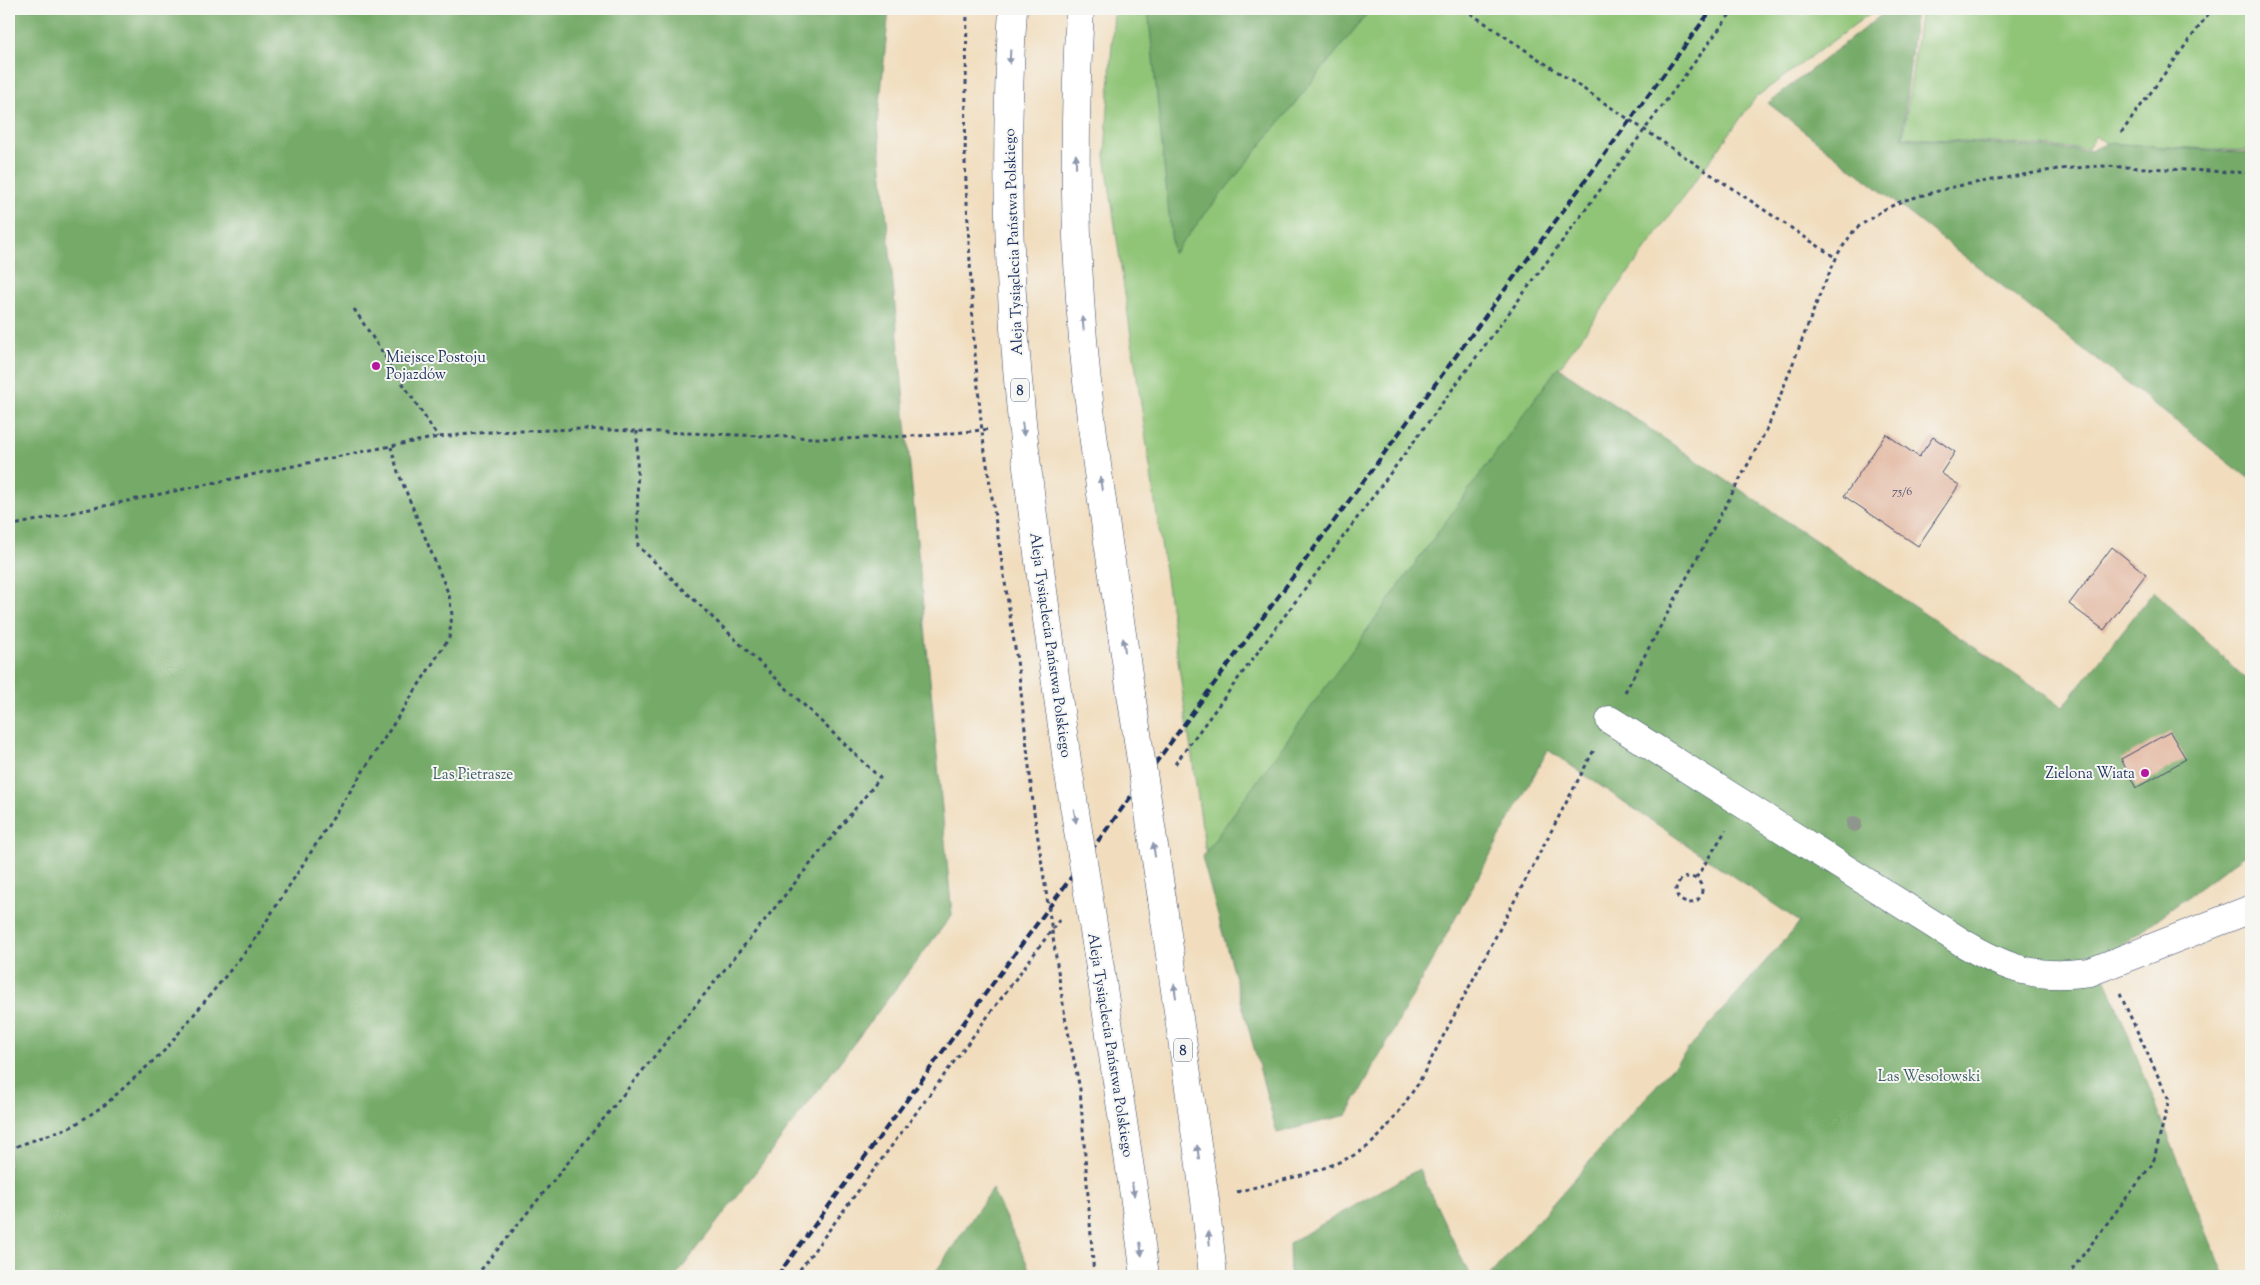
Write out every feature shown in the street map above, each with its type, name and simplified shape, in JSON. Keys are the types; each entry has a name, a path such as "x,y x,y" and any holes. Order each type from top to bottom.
{"main road":[{"name":"Aleja Tysiąclecia Państwa Polskiego","path":"1013,9 1008,91 1008,188 1022,420 1037,546 1068,768 1100,968 1145,1276"},
{"name":"8","path":"1080,9 1075,115 1079,282 1097,450 1205,1200 1213,1276"},
{"path":"1610,720 1989,958 2010,968 2038,974 2067,975 2090,972 2251,909"}],"path":[{"path":"1464,9 1836,258"},
{"path":"1170,771 1734,9"},
{"path":"2121,133 2212,9"},
{"path":"1205,1200 1285,1179 1344,1160 1365,1148 1384,1130 1418,1084 1610,720 1768,427 1822,289 1836,258 1855,229 1883,210 1902,201 1956,186 2058,169 2102,166 2251,172"},
{"path":"354,309 438,437"},
{"path":"9,526 438,437 490,432 572,429 842,439 982,432 1022,420"},
{"path":"476,1276 880,778 638,546 637,431"},
{"path":"9,1149 73,1126 106,1104 164,1051 251,945 449,638 452,615 449,595 398,472 391,447"},
{"path":"1696,878 1742,804"},
{"path":"1034,812 1065,1016 1080,1089 1094,1276"},
{"path":"1687,877 1696,878 1701,884 1702,893 1699,900 1691,904 1683,902 1676,896 1675,888 1679,880 1687,877"},
{"path":"795,1276 1063,916"},
{"path":"2067,1276 2152,1163 2169,1100 2106,966"}],"green space":[{"name":"Las Pietrasze","path":"9,9 889,9 878,124 952,915 676,1276 9,1276"},
{"path":"1114,9 1876,9 1756,97 1206,854 1105,156"},
{"path":"1148,9 1371,9 1173,254"},
{"path":"1889,9 1916,9 1902,138 2090,151 2108,143 2251,153 2251,480 1768,103"},
{"path":"1921,9 2251,9 2251,151 2108,144 2095,136 2088,149 1903,137"},
{"name":"Las Wesołowski","path":"1558,367 2063,707 2154,591 2251,684 2251,850 2099,962 2224,1276 1489,1276 1800,922 1548,750 1347,1115 1277,1133 1202,857"},
{"path":"1419,1169 1470,1276 1290,1276 1289,1243"},
{"path":"992,1189 1033,1276 933,1276"}],"building":[{"path":"1886,434 1919,457 1933,437 1955,452 1941,473 1959,485 1918,546 1844,496"},
{"path":"2112,547 2146,574 2104,630 2069,604"},
{"name":"Zielona Wiata","path":"2170,732 2186,759 2136,788 2121,759"}],"railway":[{"path":"777,1276 1712,9"}],"place":[{"name":"Miejsce Postoju Pojazdów","path":"376,366"},
{"name":"Zielona Wiata","path":"2145,773"}]}
